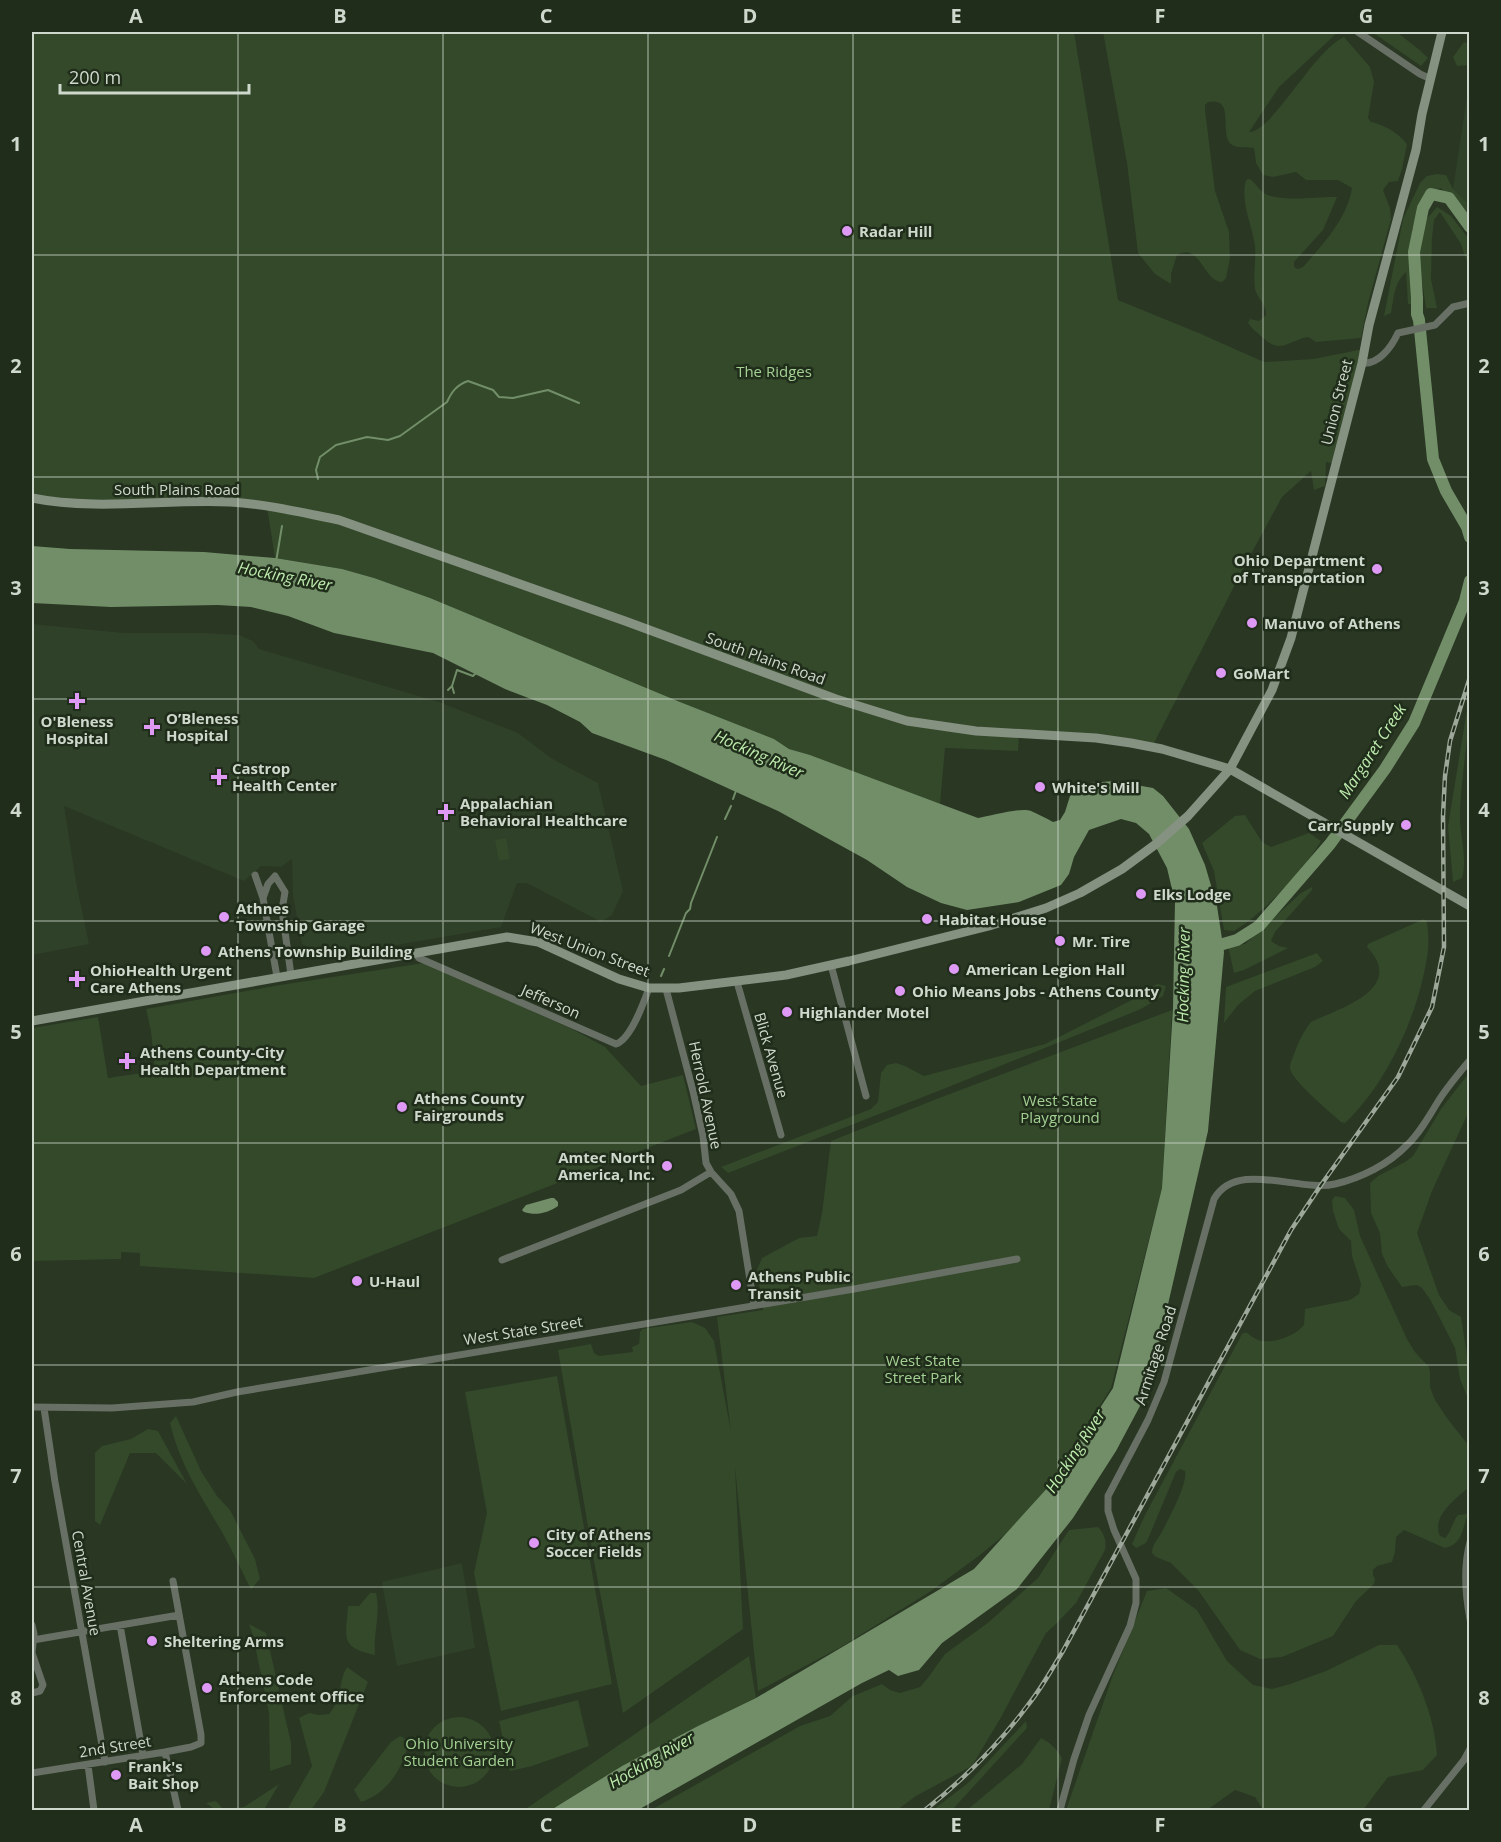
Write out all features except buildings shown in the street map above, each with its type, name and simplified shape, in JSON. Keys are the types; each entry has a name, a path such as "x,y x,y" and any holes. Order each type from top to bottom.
{"main road":[{"name":"Union Street","path":"1230,769 1272,690 1291,638 1362,363 1369,325 1416,150 1442,32"},
{"name":"South Plains Road","path":"32,498 91,504 230,502 339,520 626,621 766,674 907,721 1019,735 1096,738 1162,749 1230,769 1470,906"},
{"name":"West Union Street","path":"32,1021 415,952 512,937 537,942 619,979 649,988 666,989 786,975 989,926 1029,914 1080,893 1110,877 1173,830 1230,769"}],"street":[{"path":"1358,32 1431,79"},
{"path":"1362,363 1370,364 1378,360 1398,333 1435,325 1453,307 1470,303"},
{"path":"255,874 263,898 277,977"},
{"path":"263,898 268,884 275,876 285,892 282,910 291,975"},
{"path":"270,933 284,930"},
{"name":"Jefferson","path":"415,952 419,958 616,1044 623,1040 637,1018 649,988"},
{"path":"831,965 866,1096"},
{"name":"Blick Avenue","path":"737,982 781,1135"},
{"name":"Herrold Avenue","path":"666,989 704,1138 706,1163 731,1194 739,1211 754,1305"},
{"name":"Armitage Road","path":"1060,1810 1089,1715 1130,1626 1136,1603 1136,1579 1114,1530 1108,1511 1108,1496 1148,1420 1164,1382 1214,1198 1224,1186 1239,1180 1286,1181 1328,1186 1345,1182 1378,1167 1409,1144 1470,1060"},
{"path":"502,1260 681,1190 711,1172"},
{"name":"West State Street","path":"32,1407 112,1408 193,1402 237,1392 1017,1259"},
{"name":"Central Avenue","path":"44,1408 105,1762"},
{"path":"1470,1542 1465,1571 1466,1600 1470,1619"},
{"path":"33,1640 179,1615 173,1581"},
{"name":"2nd Street","path":"32,1773 165,1752 201,1743 179,1615"},
{"path":"32,1625 32,1653 43,1684 42,1689 35,1692"},
{"path":"120,1625 143,1755"},
{"path":"1424,1810 1467,1762 1470,1749"},
{"path":"165,1752 178,1810"},
{"path":"88,1764 94,1810"}],"shaded area":[{"path":"1469,83 1469,204 1453,189"},
{"path":"32,624 124,633 239,635 253,641 259,649 439,702 518,733 551,758 598,783 623,891 612,915 601,922 527,883 517,883 501,927 327,957 302,944 293,896 292,859 281,867 261,866 244,881 64,806 89,944 32,955"},
{"path":"462,1563 475,1648 397,1666 382,1582"}],"green space":[{"name":"The Ridges","path":"32,32 1074,32 1118,300 1264,362 1313,359 1364,349 1336,464 1326,462 1325,486 1314,490 1311,471 1282,497 1152,747 1019,735 1018,751 945,748 940,804 789,749 774,739 430,598 342,569 275,558 267,507 132,504 32,498"},
{"path":"1103,32 1338,32 1279,87 1249,132 1269,119 1320,57 1344,37 1370,67 1374,82 1368,118 1371,122 1396,133 1407,144 1398,181 1389,182 1383,190 1390,208 1391,219 1361,338 1316,342 1308,337 1279,346 1269,342 1248,323 1250,319 1259,321 1266,315 1265,308 1255,289 1255,246 1245,205 1246,180 1250,179 1264,193 1279,198 1337,197 1323,230 1294,262 1294,267 1298,269 1303,267 1340,221 1352,188 1338,180 1306,180 1296,172 1273,177 1263,175 1256,163 1254,148 1236,147 1229,142 1225,111 1217,102 1208,102 1205,110 1215,191 1229,232 1230,258 1226,278 1222,282 1216,280 1196,258 1185,252 1177,255 1171,274 1171,284 1155,274 1138,253 1127,163"},
{"path":"1372,32 1397,32 1428,58 1421,66"},
{"path":"1464,42 1469,44 1469,65 1457,66 1453,57"},
{"path":"1446,175 1453,189 1469,204 1469,223 1441,188 1423,197 1412,230 1413,304 1408,304 1406,272 1397,286 1391,313 1384,316 1403,219 1420,183 1427,176"},
{"path":"1437,207 1451,216 1469,239 1469,266 1461,244 1440,212 1434,220 1432,238 1431,279 1437,308 1426,308 1419,254 1421,232 1425,222"},
{"path":"1469,697 1460,813 1464,870 1462,878 1453,882 1448,826"},
{"path":"1245,815 1262,842 1271,847 1309,833 1321,841 1305,865 1270,903 1234,931 1224,930 1214,871 1202,843 1235,816"},
{"path":"506,838 510,859 499,861 495,840"},
{"path":"1312,887 1312,890 1275,932 1271,941 1288,948 1234,973 1228,946 1245,944 1301,893"},
{"path":"1424,919 1427,922 1428,950 1418,996 1410,1019 1389,1066 1376,1087 1345,1123 1341,1122 1312,1096 1292,1073 1290,1065 1297,1046 1311,1022 1352,1003 1375,985 1379,974 1377,962 1367,947 1368,944"},
{"path":"1317,953 1323,961 1315,967 1255,991 1238,1005 1224,1023 1226,987"},
{"name":"Athens County Fairgrounds","path":"424,963 572,1029 605,1047 641,1086 683,1075 696,1129 314,1278 140,1266 140,1253 121,1252 121,1259 32,1261 32,1028 98,1017 108,1078 155,1071 146,1009 280,985"},
{"path":"1157,984 1166,986 1163,996 1141,1009 728,1173 721,1167 871,1109 878,1102 881,1073 887,1065 896,1063 924,1076 1045,1044 1130,1001"},
{"name":"West State Street Park","path":"1172,1010 1162,1188 1111,1388 1049,1486 1019,1523 931,1591 841,1647 758,1691 735,1467 743,1629 623,1713 593,1556 558,1350 591,1344 594,1353 599,1356 633,1352 632,1347 639,1344 642,1329 692,1322 705,1328 714,1341 731,1432 717,1317 763,1310 757,1270 762,1258 799,1238 817,1236 831,1141"},
{"path":"1469,1073 1469,1111 1432,1191 1417,1233 1439,1295 1449,1310 1461,1317 1469,1368 1469,1401 1460,1379 1455,1348 1431,1301 1417,1285 1402,1287 1382,1254 1380,1233 1371,1213 1370,1183 1413,1156 1441,1109"},
{"path":"1335,1196 1345,1198 1354,1210 1360,1236 1407,1339 1429,1367 1430,1387 1435,1400 1469,1446 1469,1487 1446,1508 1439,1522 1440,1536 1445,1538 1458,1515 1468,1514 1459,1539 1445,1548 1404,1530 1396,1537 1392,1562 1377,1566 1373,1570 1374,1584 1356,1601 1333,1636 1282,1657 1260,1659 1240,1650 1198,1590 1171,1563 1152,1553 1154,1544 1181,1493 1185,1471 1180,1469 1176,1472 1146,1543 1136,1548 1132,1544 1145,1515 1242,1334 1246,1332 1261,1341 1280,1339 1291,1335 1304,1325 1305,1309 1350,1300 1359,1294 1361,1284 1352,1256 1351,1241 1339,1229 1333,1211 1332,1200"},
{"name":"City of Athens Soccer Fields","path":"557,1376 612,1684 501,1711 474,1573 487,1513 465,1392"},
{"path":"176,1416 201,1471 217,1496 230,1510 255,1559 260,1579 251,1589 228,1542 184,1464 170,1423"},
{"path":"148,1429 158,1431 187,1484 156,1453 130,1453 100,1525 95,1521 95,1453 102,1446 131,1439"},
{"path":"1098,1527 1106,1543 1105,1550 1076,1603 1046,1633 972,1766 916,1796 897,1810 651,1810 800,1726 830,1716 853,1696 882,1684 900,1693 920,1687 945,1654 989,1622 1038,1578 1069,1530"},
{"path":"1166,1588 1197,1610 1227,1661 1253,1685 1272,1689 1290,1684 1326,1671 1379,1645 1397,1645 1412,1670 1424,1698 1433,1727 1437,1755 1423,1770 1388,1777 1363,1810 1263,1810 1255,1797 1235,1790 1207,1810 1066,1810 1113,1675 1147,1591"},
{"path":"370,1593 376,1593 377,1601 375,1655 355,1648 347,1640 346,1633 348,1606 359,1606"},
{"path":"249,1624 266,1633 291,1743 291,1764 270,1771 269,1713"},
{"path":"749,1656 756,1698 622,1766 551,1810 524,1810"},
{"path":"347,1667 368,1682 324,1792 311,1810 287,1810 312,1766 299,1718 309,1713 329,1714 339,1696"},
{"name":"Ohio University Student Garden","path":"578,1700 589,1746 532,1766 510,1771 499,1721"},
{"name":"Ohio University Student Garden","path":"466,1717 479,1723 488,1732 492,1738 494,1752 492,1766 484,1777 473,1785 452,1787 434,1777 426,1766 424,1745 434,1727 445,1719"},
{"path":"1026,1721 1027,1728 953,1809 933,1810 968,1783"},
{"path":"400,1736 409,1741 399,1769 379,1793 361,1802 354,1790 391,1742"},
{"path":"1041,1738 1053,1746 1062,1758 1049,1810 967,1810 1022,1764"},
{"path":"279,1784 264,1810 215,1810 206,1803 216,1801 223,1809 244,1807"}],"water":[{"name":"Hocking River","path":"32,546 204,552 275,558 342,569 374,578 430,598 774,739 789,749 978,818 1026,810 1053,822 1060,820 1070,796 1080,786 1089,783 1114,781 1153,788 1163,796 1189,829 1205,865 1217,906 1224,952 1208,1131 1148,1391 1116,1451 1073,1518 1017,1589 942,1643 919,1670 898,1676 889,1670 862,1683 638,1810 551,1810 622,1766 756,1698 974,1569 1050,1485 1113,1388 1162,1188 1173,1008 1175,902 1167,868 1149,834 1136,823 1121,819 1089,830 1074,857 1069,874 1061,885 1019,902 967,910 941,903 907,887 867,860 778,811 666,760 592,733 580,722 547,705 505,689 433,653 334,633 288,616 251,607 218,605 111,607 32,603"},
{"path":"551,1198 558,1202 558,1206 550,1210 533,1214 522,1210 526,1205"}],"waterway":[{"name":"Margaret Creek","path":"1470,227 1449,198 1431,194 1423,208 1414,252 1417,314 1433,459 1446,491 1467,527 1470,537"},
{"path":"318,479 316,470 320,457 336,445 367,437 388,440 400,436 447,402 455,389 468,381 493,390 499,397 513,398 548,390 579,403"},
{"name":"Hocking River","path":"276,562 282,526"},
{"name":"Margaret Creek","path":"1209,948 1237,940 1259,926 1330,844 1385,769 1414,723 1465,601 1470,581"},
{"path":"448,690 452,686 457,670 473,676 477,672"},
{"path":"452,686 454,693"},
{"path":"733,799 737,788"},
{"path":"725,819 731,806"},
{"path":"669,956 686,913 690,909 717,837"},
{"path":"661,976 664,969"}],"railway":[{"path":"925,1810 967,1774 993,1747 1033,1699 1046,1679 1291,1230 1398,1077 1432,1007 1444,947 1445,776 1450,741 1470,677"}],"place":[{"name":"Radar Hill","path":"847,231"},
{"name":"Ohio Department of Transportation","path":"1377,569"},
{"name":"Manuvo of Athens","path":"1252,623"},
{"name":"GoMart","path":"1221,673"},
{"name":"O'Bleness Hospital","path":"77,701"},
{"name":"O’Bleness Hospital","path":"152,727"},
{"name":"Castrop Health Center","path":"219,777"},
{"name":"White's Mill","path":"1040,787"},
{"name":"Appalachian Behavioral Healthcare","path":"446,812"},
{"name":"Carr Supply","path":"1406,825"},
{"name":"Elks Lodge","path":"1141,894"},
{"name":"Athnes Township Garage","path":"224,917"},
{"name":"Habitat House","path":"927,919"},
{"name":"Mr. Tire","path":"1060,941"},
{"name":"Athens Township Building","path":"206,951"},
{"name":"American Legion Hall","path":"954,969"},
{"name":"OhioHealth Urgent Care Athens","path":"77,979"},
{"name":"Ohio Means Jobs - Athens County","path":"900,991"},
{"name":"Highlander Motel","path":"787,1012"},
{"name":"Athens County-City Health Department","path":"127,1061"},
{"name":"Athens County Fairgrounds","path":"402,1107"},
{"name":"Amtec North America, Inc.","path":"667,1166"},
{"name":"U-Haul","path":"357,1281"},
{"name":"Athens Public Transit","path":"736,1285"},
{"name":"City of Athens Soccer Fields","path":"534,1543"},
{"name":"Sheltering Arms","path":"152,1641"},
{"name":"Athens Code Enforcement Office","path":"207,1688"},
{"name":"Frank's Bait Shop","path":"116,1775"}],"park label":[{"name":"West State Playground","path":"1060,1108"}]}
